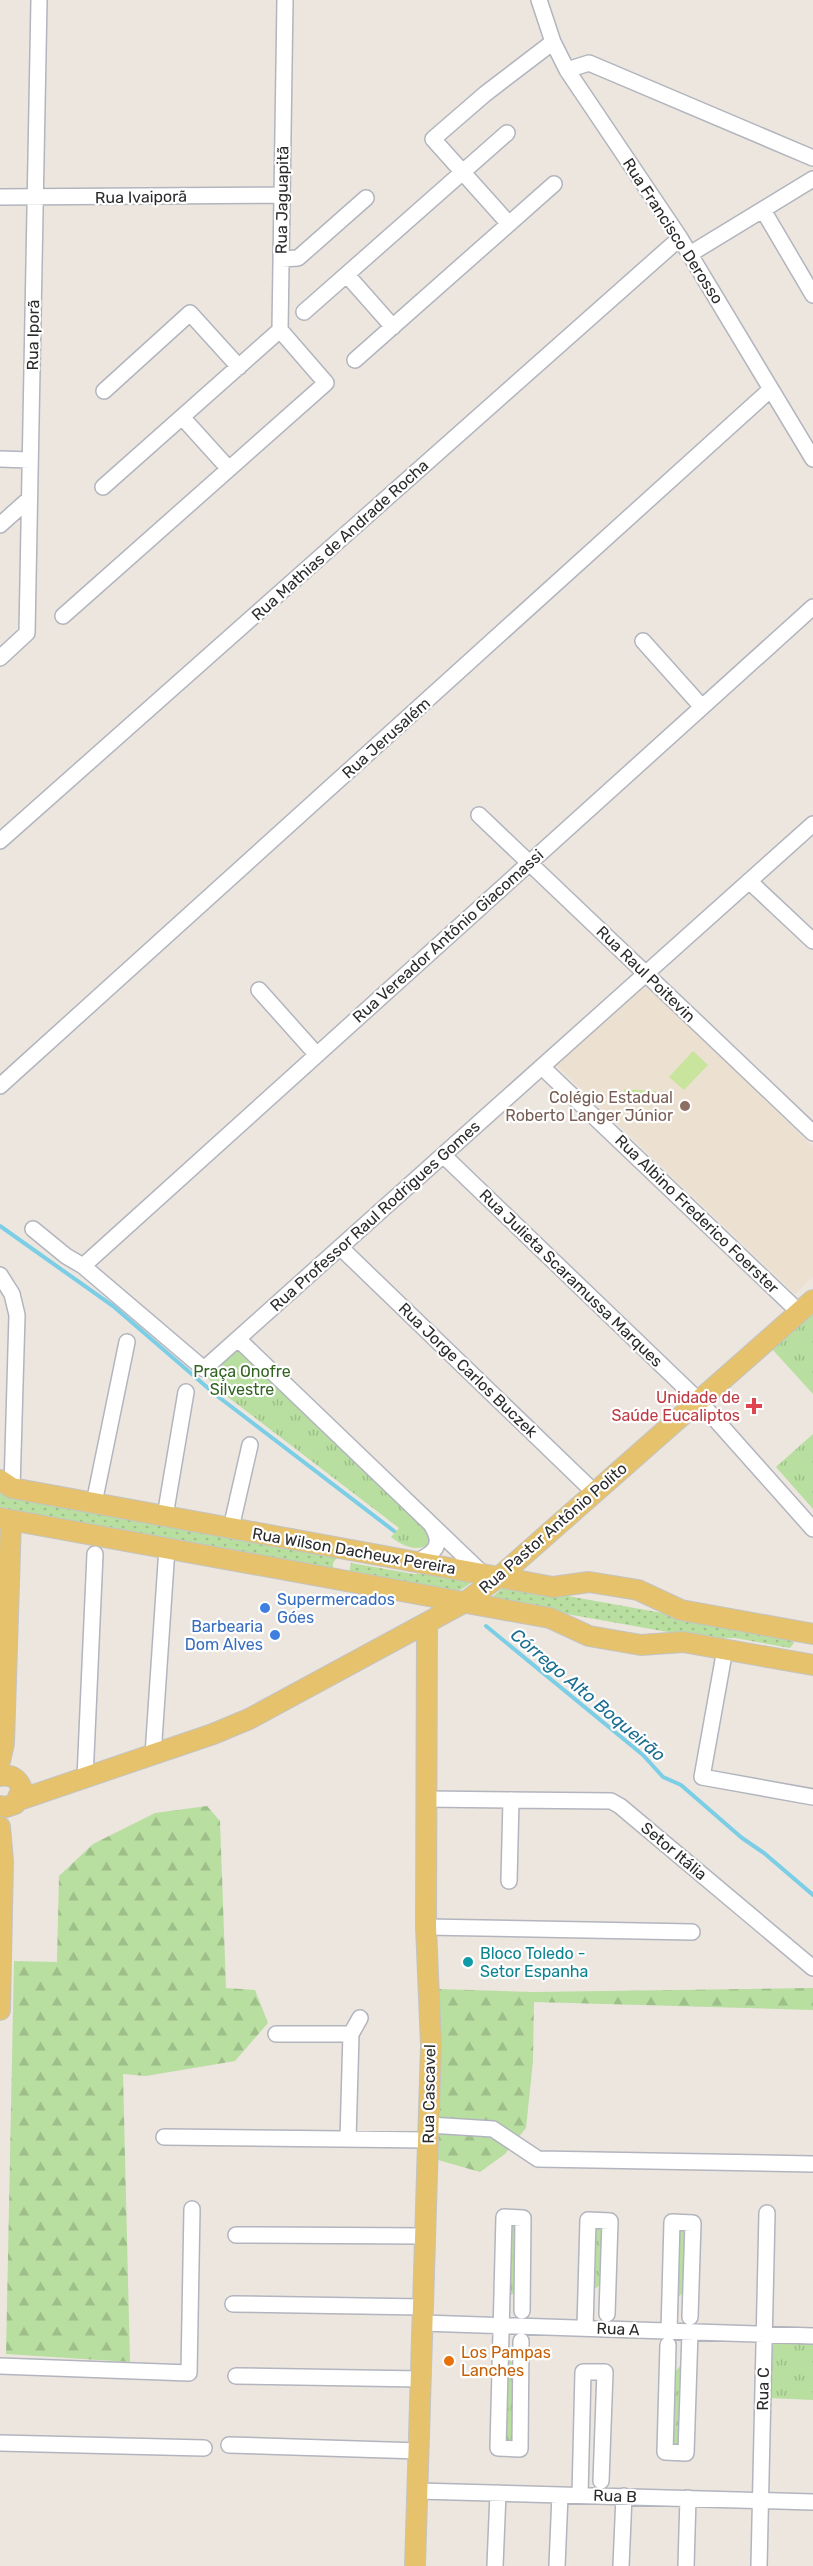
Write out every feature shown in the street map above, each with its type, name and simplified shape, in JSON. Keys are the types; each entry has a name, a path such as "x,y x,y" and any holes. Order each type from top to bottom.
{"main road":[{"name":"Rua Pastor Antônio Polito","path":"0,1806 11,1806 19,1800 60,1785 213,1734 267,1710 465,1602 491,1576 529,1551 806,1306"},
{"name":"Rua Wilson Dacheux Pereira","path":"6,1484 94,1503 553,1587 589,1582 638,1590 681,1610 804,1632"},
{"name":"Rua Wilson Dacheux Pereira","path":"5,1519 550,1618 582,1634 600,1638 641,1645 683,1642 813,1665"},
{"path":"5,1519 4,1625 7,1767 22,1789 19,1800"},
{"path":"352,1582 344,1577 340,1563 347,1554 358,1551"},
{"path":"529,1551 529,1569 539,1584"},
{"name":"Rua Cascavel","path":"410,1592 419,1610 422,1626 426,1927 431,2045 415,2566"},
{"path":"788,1660 797,1653 804,1632"},
{"name":"Rua Pastor Antônio Polito","path":"7,1767 29,1783 60,1785"},
{"path":"0,1827 3,1861 0,2010"}],"street":[{"name":"Rua Iporã","path":"0,657 27,633 39,0"},
{"name":"Rua Jaguapitã","path":"280,330 285,0"},
{"name":"Rua Francisco Derosso","path":"539,0 553,42 567,70 680,238 813,459"},
{"path":"508,224 434,139 485,94 553,42"},
{"path":"567,70 589,63 813,158"},
{"path":"304,312 507,133"},
{"path":"690,254 813,179"},
{"path":"355,360 554,184"},
{"name":"Rua Ivaiporã","path":"0,197 282,195"},
{"path":"281,259 298,258 366,198"},
{"path":"763,210 813,295"},
{"name":"Rua Mathias de Andrade Rocha","path":"0,841 680,238"},
{"path":"347,275 393,327"},
{"path":"104,391 190,313 239,367"},
{"path":"63,616 326,383 280,330 104,487"},
{"name":"Rua Jerusalém","path":"0,1086 771,389"},
{"path":"182,417 229,469"},
{"path":"0,459 30,460"},
{"path":"0,525 30,499"},
{"name":"Rua Vereador Antônio Giacomassi","path":"83,1266 813,607"},
{"path":"644,641 702,707"},
{"name":"Rua Raul Poitevin","path":"479,815 813,1133"},
{"name":"Rua Professor Raul Rodrigues Gomes","path":"83,1266 204,1369 813,824"},
{"path":"749,881 813,941"},
{"path":"259,990 317,1055"},
{"name":"Rua Albino Frederico Foerster","path":"542,1067 806,1306"},
{"name":"Rua Julieta Scaramussa Marques","path":"443,1155 699,1401 813,1529"},
{"path":"33,1229 66,1256 83,1266"},
{"name":"Rua Jorge Carlos Buczek","path":"340,1247 595,1493"},
{"path":"0,1275 12,1294 17,1315 6,1484"},
{"path":"238,1338 432,1526 491,1576"},
{"path":"94,1503 128,1342"},
{"path":"165,1516 186,1392"},
{"path":"231,1528 250,1445"},
{"path":"416,1562 429,1556 437,1548 438,1536 432,1526"},
{"path":"153,1755 166,1548"},
{"path":"85,1778 95,1554"},
{"path":"725,1649 702,1777 813,1797"},
{"name":"Setor Itália","path":"426,1799 611,1801 620,1806 813,1968"},
{"path":"509,1881 511,1800"},
{"path":"426,1927 692,1932"},
{"path":"348,2139 351,2034 360,2018"},
{"path":"276,2034 351,2034"},
{"path":"164,2137 348,2139 493,2129 538,2159 813,2164"},
{"path":"0,2366 189,2373 192,2209"},
{"name":"Rua C","path":"759,2566 767,2213"},
{"path":"521,2341 520,2449 498,2448 504,2217 524,2218 522,2311"},
{"path":"585,2328 588,2220 610,2221 607,2314"},
{"path":"672,2222 693,2223 686,2453 665,2452 669,2309 672,2222"},
{"path":"236,2235 425,2236"},
{"path":"585,2301 608,2286"},
{"path":"669,2309 691,2290"},
{"path":"502,2306 522,2292"},
{"name":"Rua A","path":"233,2304 423,2315 501,2326 585,2328 668,2338 690,2324 764,2334 813,2336"},
{"path":"501,2346 521,2362"},
{"path":"668,2372 689,2350"},
{"path":"580,2495 583,2372 605,2372 601,2481"},
{"path":"236,2376 421,2379"},
{"path":"0,2443 204,2448"},
{"path":"230,2445 419,2451"},
{"path":"581,2469 602,2452"},
{"name":"Rua B","path":"418,2491 813,2502"},
{"path":"495,2566 498,2493"},
{"path":"557,2566 560,2494"},
{"path":"621,2566 624,2496"},
{"path":"686,2566 688,2498"}],"shaded area":[{"name":"Colégio Estadual Roberto Langer Júnior","path":"646,983 813,1147 813,1277 795,1294 556,1065"}],"green space":[{"path":"693,1051 708,1065 684,1090 669,1077"},
{"path":"624,1089 656,1091 656,1105 624,1103"},
{"path":"813,1313 813,1394 772,1349"},
{"name":"Praça Onofre Silvestre","path":"238,1346 424,1528 430,1536 429,1544 414,1548 395,1540 391,1537 399,1528 220,1391 206,1376"},
{"path":"813,1434 813,1509 776,1467"},
{"path":"0,1493 339,1555 333,1563 333,1572 0,1511"},
{"path":"351,1563 414,1574 443,1573 477,1579 456,1593 349,1573"},
{"path":"506,1585 791,1636 794,1643 790,1648 735,1638 707,1639 489,1600"},
{"path":"207,1806 220,1821 226,1988 255,1990 268,2023 235,2061 146,2076 123,2074 130,2362 6,2354 14,1961 57,1962 59,1876 93,1844 155,1813"},
{"path":"813,1988 813,2010 534,2002 533,2061 526,2128 505,2154 480,2172 438,2160 439,1989 534,1992"},
{"path":"592,2224 605,2225 603,2283 590,2292"},
{"path":"509,2225 517,2225 517,2291 508,2297"},
{"path":"676,2226 689,2226 687,2289 674,2301"},
{"path":"772,2342 813,2344 813,2400 770,2398"},
{"path":"505,2356 517,2367 515,2445 502,2444"},
{"path":"685,2361 682,2449 669,2449 672,2375"}],"waterway":[{"name":"Córrego Alto Boqueirão","path":"0,1226 113,1306 216,1395 394,1531"},
{"name":"Córrego Alto Boqueirão","path":"486,1626 643,1755 663,1777 681,1785 813,1895"}],"place":[{"name":"Colégio Estadual Roberto Langer Júnior","path":"685,1106"},
{"name":"Unidade de Saúde Eucaliptos","path":"754,1406"},
{"name":"Supermercados Góes","path":"265,1608"},
{"name":"Barbearia Dom Alves","path":"275,1635"},
{"name":"Bloco Toledo - Setor Espanha","path":"468,1962"},
{"name":"Los Pampas Lanches","path":"449,2361"}]}
